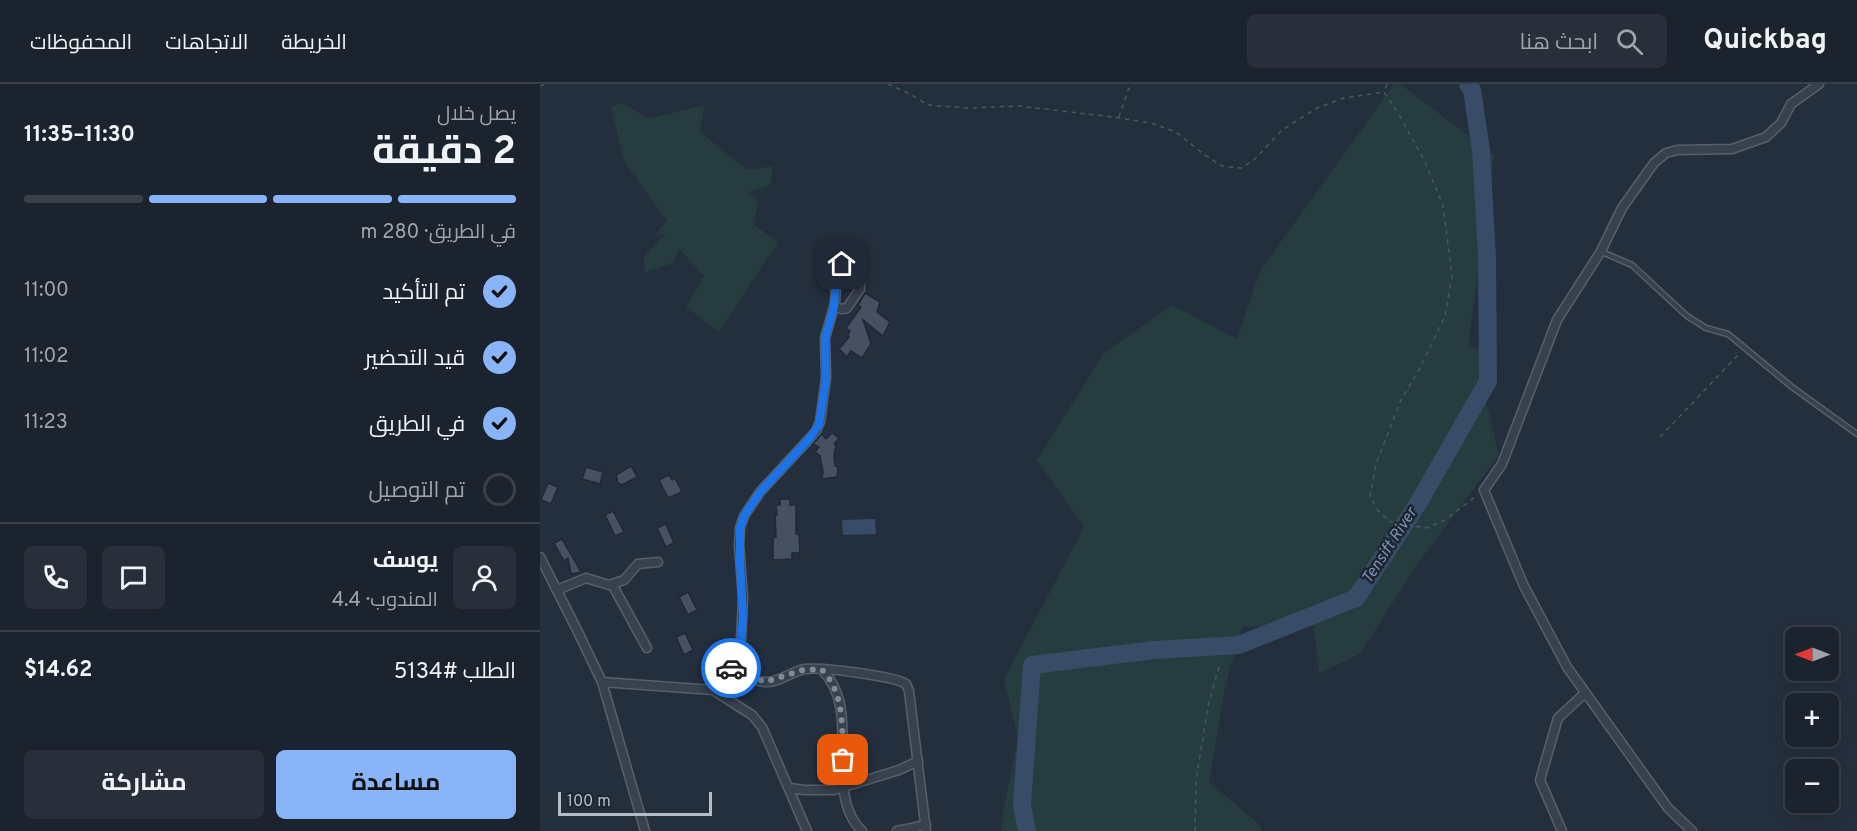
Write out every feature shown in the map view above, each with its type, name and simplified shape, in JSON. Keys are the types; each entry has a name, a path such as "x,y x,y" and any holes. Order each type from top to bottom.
{"street":[{"path":"1692,831 1668,808 1567,667 1531,599 1484,490 1502,464 1557,320 1601,251 1622,208 1654,163 1666,153 1677,150 1732,149 1766,136 1781,123 1791,104 1819,84"},
{"path":"718,692 731,668 741,640 743,616 740,528 744,516 760,492 819,425 826,378 825,338 834,307 837,266 842,264 854,266 860,273 860,289 847,308 834,307"},
{"path":"540,557 602,682 645,831"},
{"path":"609,585 624,580 638,564 658,562"},
{"path":"556,590 585,578 613,586 647,648"},
{"path":"731,668 765,682 803,670 821,669 895,679 906,684 909,691 926,828 897,831"},
{"path":"821,669 834,684 840,709 844,766 843,789 851,817 862,831"},
{"path":"602,682 713,690 758,721 790,788 807,831"},
{"path":"1562,831 1540,780 1558,718 1585,693"},
{"path":"790,788 818,791 843,789 918,761"}],"lane":[{"path":"1601,251 1632,265 1687,316 1706,328 1728,334 1792,387 1857,434"}],"path":[{"path":"540,86 546,84"},
{"path":"888,84 928,105 968,108 1019,106 1150,123 1176,132 1222,166 1241,168 1255,159 1282,130 1317,108 1344,98 1384,92"},
{"path":"1118,118 1128,90 1134,84"},
{"path":"1384,92 1387,84"},
{"path":"1384,92 1419,150 1443,205 1452,276 1445,316 1401,400 1376,465 1370,496 1378,511 1390,522 1427,528 1445,520 1484,490"},
{"path":"1660,436 1745,348"},
{"path":"1196,831 1196,781 1208,706 1219,668"}],"green space":[{"path":"1394,84 1400,84 1494,155 1468,346 1497,355 1486,401 1499,455 1416,566 1360,654 1319,673 1313,622 1242,627 1226,683 1209,782 1259,824 1262,831 1002,831 1001,824 1018,738 1004,679 1084,527 1037,460 1104,353 1172,305 1237,339 1260,271"},
{"path":"623,103 648,119 705,105 699,131 747,170 773,166 770,185 749,192 759,202 753,224 778,242 719,332 686,307 704,276 679,249 673,263 645,272 644,256 665,234 655,235 667,221 625,163 611,107"}],"water":[{"path":"875,519 876,534 843,535 842,520"}],"building":[{"path":"865,293 880,302 877,312 890,322 883,336 863,320 871,344 862,358 851,351 847,357 839,349 849,337 850,331 846,328 861,307 858,305"},
{"path":"832,433 839,438 834,444 836,445 835,466 838,467 837,477 822,479 820,456 815,452 819,447 813,444 822,434 826,439"},
{"path":"631,466 637,477 622,485 618,483 616,475"},
{"path":"586,467 603,472 600,484 582,479"},
{"path":"669,475 672,480 675,478 682,492 668,498 659,480"},
{"path":"548,483 558,487 551,504 541,500"},
{"path":"780,499 790,499 790,505 796,505 796,534 799,534 800,553 792,553 792,559 773,560 776,505 780,505"},
{"path":"613,511 624,532 615,536 605,515"},
{"path":"666,524 674,543 666,547 657,528"},
{"path":"562,539 581,572 571,574 568,558 564,561 554,543"},
{"path":"688,592 697,610 688,615 679,597"},
{"path":"685,633 693,650 684,655 676,637"}],"waterway":[{"name":"Tensift River","path":"1027,831 1022,804 1032,665 1154,650 1239,645 1356,598 1419,502 1488,381 1487,258 1481,150 1472,90 1468,84"}],"way so far":[{"path":"731,668 763,682 803,670 821,669 829,676 837,694 843,760"}],"route":[{"path":"731,668 741,640 743,616 740,528 744,516 760,492 819,425 826,378 825,338 836,296 837,267 842,264"}]}
